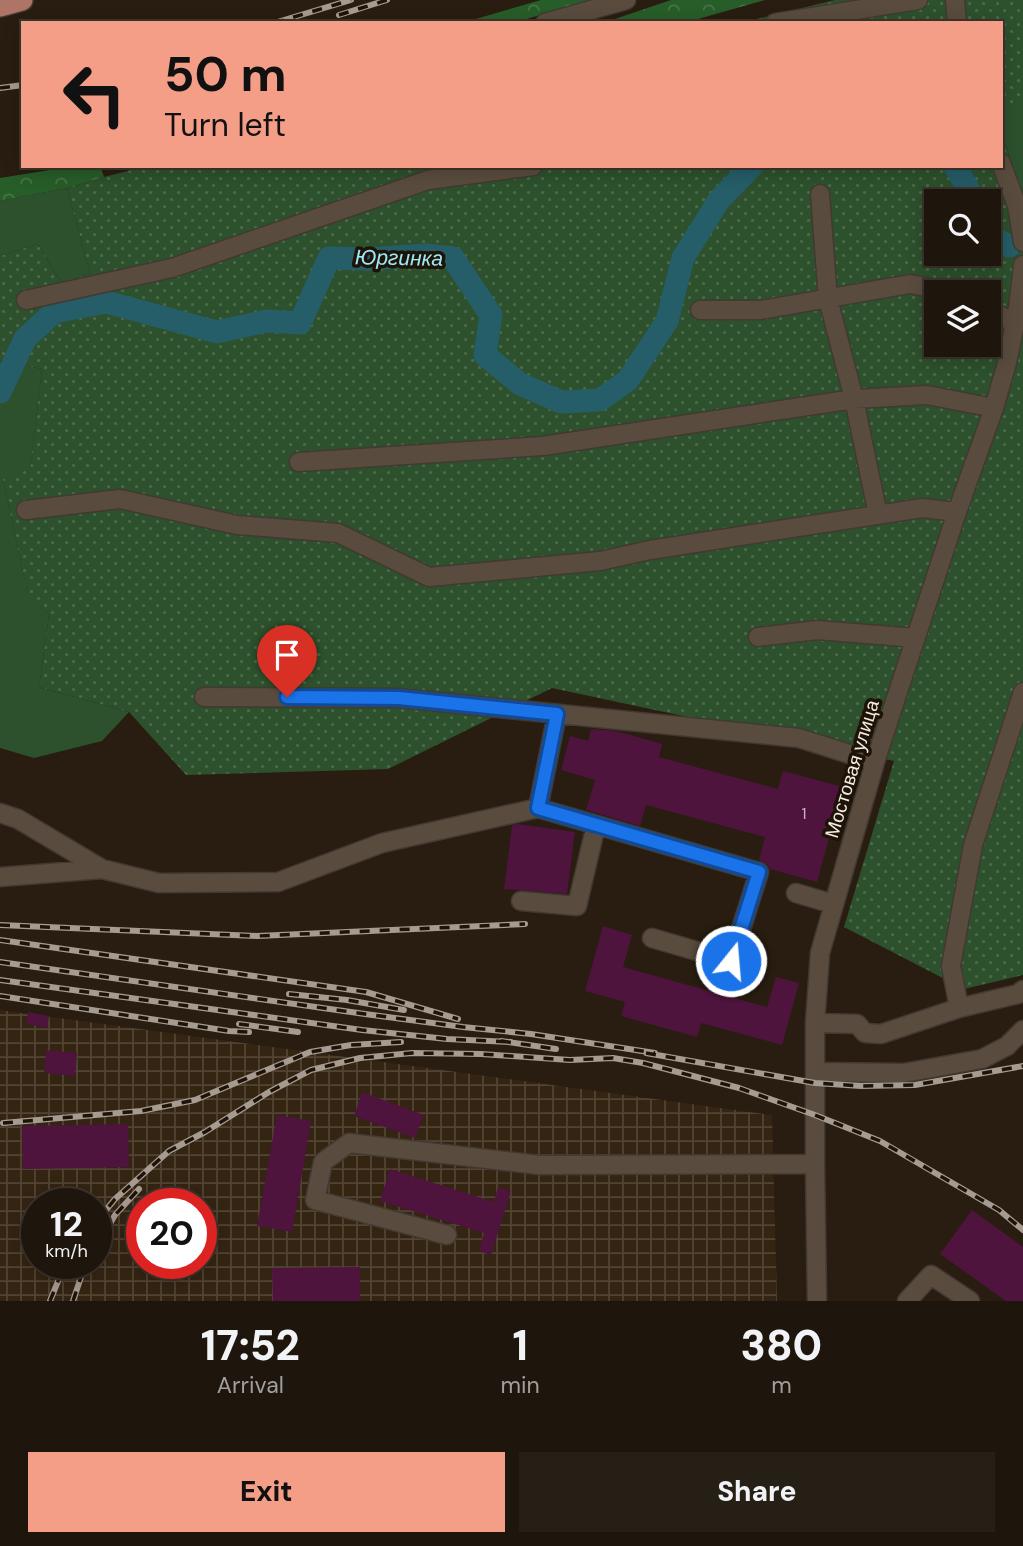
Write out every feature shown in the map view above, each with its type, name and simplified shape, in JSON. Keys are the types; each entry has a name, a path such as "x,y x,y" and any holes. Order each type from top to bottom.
{"main road":[{"path":"0,6 22,0"}],"street":[{"path":"552,21 626,0"},
{"path":"787,21 918,0"},
{"path":"955,0 957,21"},
{"path":"26,300 172,268 428,180 518,168"},
{"path":"1003,168 1017,206 1023,242"},
{"path":"820,194 828,299 854,399 878,514"},
{"name":"Мостовая улица","path":"817,1301 815,1023 820,953 875,762 957,512 994,408 1015,364 1015,323 1023,265"},
{"path":"700,310 761,310 910,284 924,287"},
{"path":"1001,316 1015,323"},
{"path":"299,462 543,446 854,399 927,395 994,408"},
{"path":"26,510 120,499 237,525 338,533 429,577 600,561 650,550 922,508 957,512"},
{"path":"758,637 817,630 916,638"},
{"path":"959,1008 951,966 973,845 1023,692"},
{"path":"204,697 399,698 799,738 875,762"},
{"path":"538,808 557,714"},
{"path":"0,813 18,819 102,869 159,883 278,882 382,843 538,808 759,872 731,961 652,939"},
{"path":"521,901 577,906 596,825"},
{"path":"0,877 102,869"},
{"path":"796,893 833,904"},
{"path":"815,1023 857,1024 865,1033 881,1034 959,1008 1018,994 1023,990"},
{"path":"815,1072 904,1073 982,1059 1007,1045 1023,1030"},
{"path":"447,1235 315,1200 323,1162 349,1143 539,1165 815,1164"},
{"path":"907,1301 931,1275 970,1301"}],"shaded area":[{"path":"0,1010 772,1115 777,1301 0,1301"}],"green space":[{"path":"541,0 594,0 519,21 469,21"},
{"path":"671,0 765,0 691,21 609,21"},
{"path":"835,0 1023,0 1023,103 1003,103 1003,21 748,21"},
{"path":"1003,103 1023,103 1023,195 1003,138"},
{"path":"1003,138 1023,195 1023,975 964,989 844,927 894,761 552,688 388,769 186,775 129,712 39,687 49,615 28,595 3,479 30,469 42,369 0,360 0,256 38,244 62,284 90,273 67,188 139,168 1003,168"},
{"path":"62,168 101,168 104,177 67,188 0,201 0,178"},
{"path":"67,188 90,273 62,284 38,244 0,256 0,201"},
{"path":"0,360 42,369 30,470 3,479 28,594 49,615 39,687 129,712 102,741 34,758 0,748"}],"building":[{"path":"591,729 616,731 662,744 659,757 778,789 783,771 843,787 817,882 770,869 759,860 765,837 646,805 640,826 586,810 595,780 561,770 570,736 588,741"},
{"path":"512,825 575,832 567,894 504,889"},
{"path":"603,926 632,935 623,967 767,1007 776,977 799,983 782,1045 701,1023 697,1037 621,1016 625,1002 585,991"},
{"path":"28,1012 49,1016 47,1028 26,1024"},
{"path":"46,1050 77,1053 75,1076 44,1073"},
{"path":"362,1092 424,1115 415,1138 354,1116"},
{"path":"277,1115 311,1121 292,1232 257,1226"},
{"path":"128,1124 129,1167 23,1169 22,1126"},
{"path":"390,1169 494,1202 498,1187 511,1191 491,1255 479,1251 484,1233 380,1201"},
{"path":"972,1210 1023,1247 1023,1301 1006,1301 940,1254"},
{"path":"360,1267 360,1301 273,1301 272,1268"}],"waterway":[{"name":"Юргинка","path":"0,392 25,339 54,312 106,302 217,332 266,321 300,323 329,258 368,259 426,255 453,258 491,315 485,355 520,384 561,402 600,400 628,380 667,321 683,258 719,200 750,168"},
{"name":"Юргинка","path":"956,168 968,189"},
{"name":"Юргинка","path":"1001,242 1009,246"}],"railway":[{"path":"281,21 351,0"},
{"path":"339,15 387,0"},
{"path":"0,88 21,85"},
{"path":"0,925 257,936 525,924"},
{"path":"0,940 366,992 458,1019"},
{"path":"0,962 655,1053"},
{"path":"0,980 362,1030 447,1039 511,1042"},
{"path":"289,994 404,1010"},
{"path":"0,996 249,1032"},
{"path":"239,1024 298,1032"},
{"path":"501,1041 556,1049"},
{"path":"3,1123 141,1111 195,1100 310,1052 351,1045 401,1042"},
{"path":"112,1203 169,1151 311,1070 360,1058 412,1053 481,1054 570,1060 613,1058 739,1088 880,1141 999,1210 1023,1230"},
{"path":"646,1053 815,1083 861,1086 915,1085 1023,1066"},
{"path":"112,1220 126,1203"},
{"path":"50,1301 59,1279"},
{"path":"73,1301 80,1279"}],"route":[{"path":"287,697 399,698 557,714 538,808 759,872 731,961"}]}
